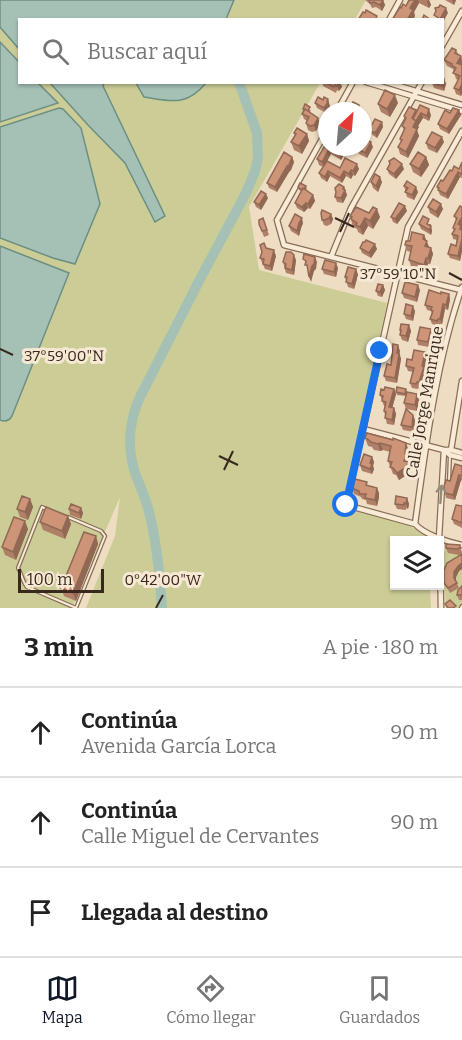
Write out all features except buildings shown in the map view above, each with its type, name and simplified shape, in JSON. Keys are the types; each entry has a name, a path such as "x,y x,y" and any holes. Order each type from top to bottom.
{"street":[{"path":"390,18 400,0"},
{"path":"444,42 462,11"},
{"path":"342,102 352,84"},
{"path":"374,84 462,105"},
{"path":"391,84 462,111"},
{"path":"331,257 351,208 421,84"},
{"path":"433,536 421,530 416,524 346,505 408,227 462,131"},
{"path":"318,146 277,220 284,245 461,288"},
{"name":"Calle Jorge Manrique","path":"416,524 434,396 444,347 461,288"},
{"path":"450,452 462,381"},
{"path":"363,429 444,450 462,458"},
{"path":"439,536 444,450"},
{"path":"450,452 462,453"},
{"path":"444,541 462,545"},
{"path":"441,590 441,608"}],"lane":[{"path":"449,481 450,452"},
{"path":"52,511 42,507 18,568 23,583 27,587 76,608 105,536 101,531 62,515"}],"green space":[{"path":"0,0 366,0 356,18 18,18 18,84 319,84 249,207 259,270 387,303 343,506 409,525 430,536 390,536 390,590 430,590 431,608 86,608 115,536 120,497 72,608 0,608"},
{"path":"446,548 462,550 462,608 446,608 444,553"}],"shaded area":[{"path":"0,0 234,0 226,18 18,18 18,48 0,27"},
{"path":"0,42 18,61 18,84 39,84 58,103 0,122"},
{"path":"51,84 104,84 165,216 155,222 125,163"},
{"path":"137,84 205,84 199,91 185,99 170,101 144,97"},
{"path":"59,108 63,109 81,128 100,204 75,264 0,238 0,127"},
{"path":"0,246 69,273 12,416 5,421 0,420"}],"waterway":[{"path":"162,608 152,523 132,464 131,425 140,397 246,193 255,171 258,158 257,133 240,84"}],"route":[{"path":"346,505 380,351"}]}
